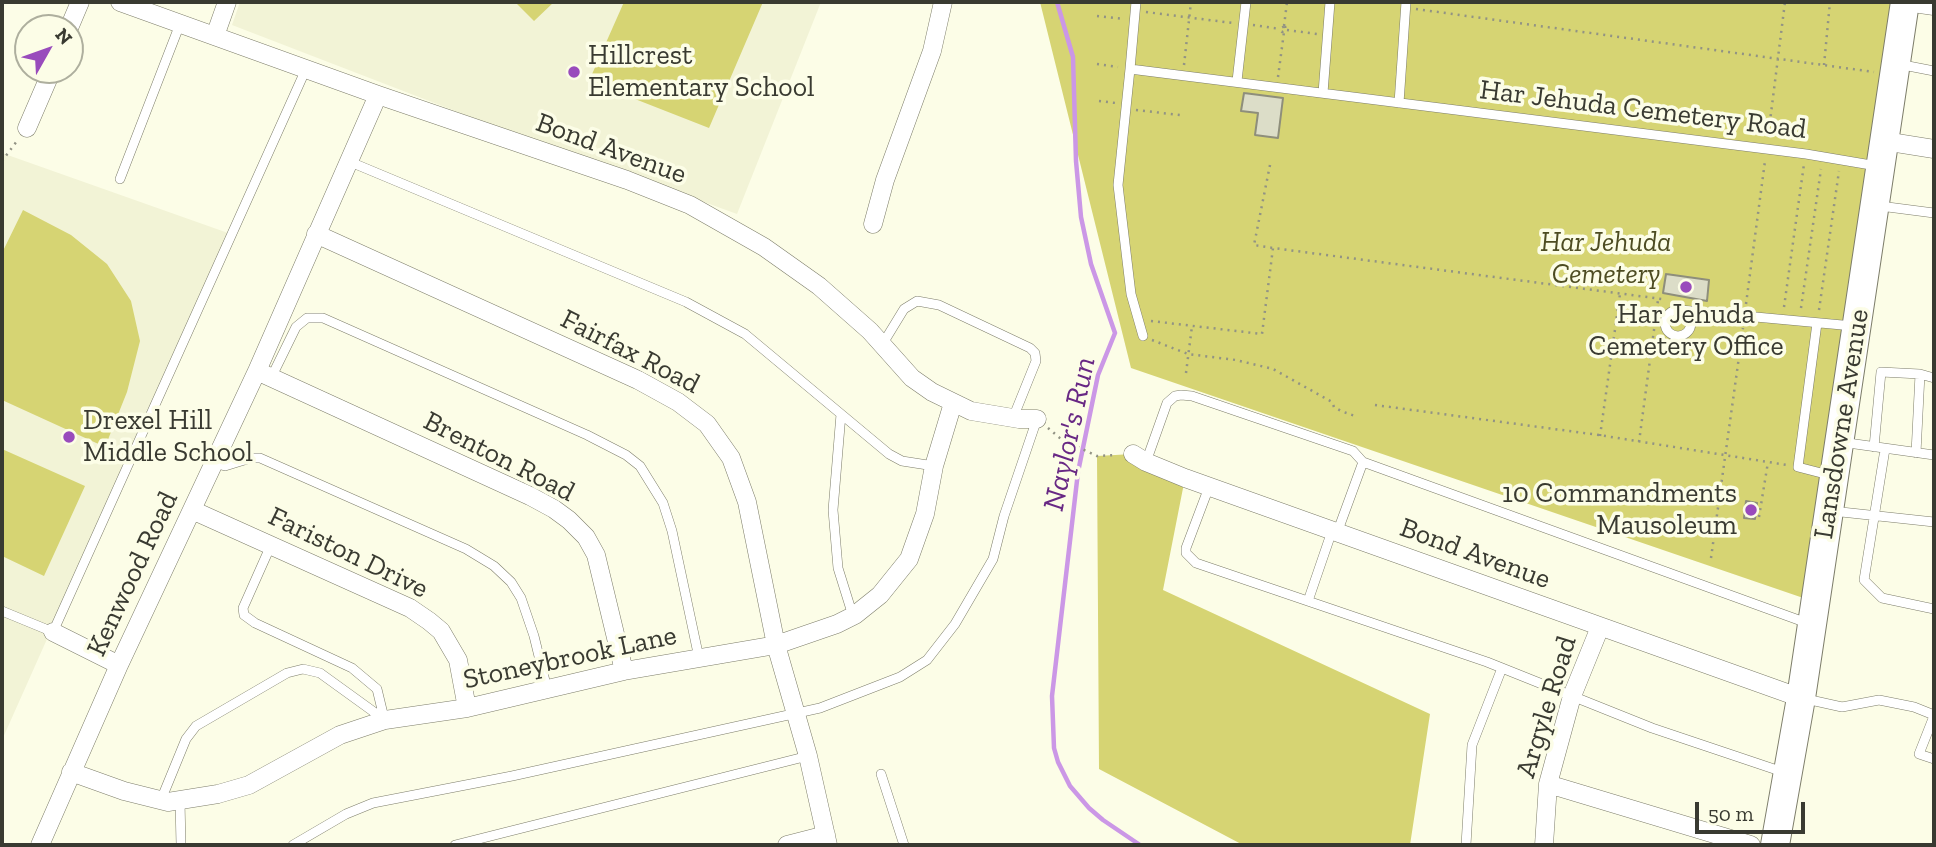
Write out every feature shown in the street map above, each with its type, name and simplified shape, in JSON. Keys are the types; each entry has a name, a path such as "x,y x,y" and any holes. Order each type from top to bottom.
{"main road":[{"name":"Lansdowne Avenue","path":"1775,845 1801,698 1906,2"}],"street":[{"name":"Bond Avenue","path":"120,2 140,5 180,24 627,180 698,209 792,266 855,316 912,378 971,411 1037,419"},
{"path":"215,36 227,2"},
{"path":"873,224 885,180 932,51 943,2"},
{"path":"1906,2 1934,6"},
{"path":"27,128 46,84"},
{"name":"Kenwood Road","path":"40,845 119,666 214,463 264,375 316,234 378,95"},
{"path":"1882,154 1934,149"},
{"name":"Fairfax Road","path":"316,234 638,380 678,402 707,424 731,458 747,502 776,645 808,756 827,840"},
{"name":"Brenton Road","path":"264,375 530,496 569,520 586,537 596,555 624,671"},
{"name":"Stoneybrook Lane","path":"71,772 124,791 161,800 180,801 218,794 249,785 340,736 385,720 467,708 624,671 776,645 853,616 880,595 909,559 925,514 934,466 953,403"},
{"name":"Bond Avenue","path":"1140,458 1209,487 1801,698"},
{"name":"Fariston Drive","path":"192,510 410,608 429,621 440,631 458,660 467,708"},
{"name":"Argyle Road","path":"1544,845 1548,784 1572,696 1600,627"},
{"path":"53,632 119,666"},
{"path":"1548,784 1751,845"},
{"path":"787,845 827,840"}],"lane":[{"path":"1237,81 1246,2"},
{"path":"1323,93 1330,2"},
{"path":"1399,103 1406,5"},
{"path":"1135,11 1118,185 1131,294 1143,336"},
{"path":"120,179 180,24"},
{"path":"2,611 53,632 306,69"},
{"name":"Har Jehuda Cemetery Road","path":"1130,69 1840,159 1882,154"},
{"path":"1895,69 1934,71"},
{"path":"348,161 686,302 745,334 889,454 902,461 934,466"},
{"path":"1874,205 1934,213"},
{"path":"882,345 904,309 917,302 939,305 1030,348 1036,361 1013,418"},
{"path":"1680,310 1857,327"},
{"path":"264,375 296,327 307,317 323,318 587,435 626,455 640,466 663,503 672,531 699,658"},
{"path":"1816,323 1798,467 1835,476"},
{"path":"1934,378 1920,374 1881,372 1879,448 1864,580 1882,598 1934,609"},
{"path":"1916,453 1920,374"},
{"path":"1140,458 1167,403 1175,396 1192,396 1353,451 1363,462 1811,624"},
{"path":"841,414 833,510 838,568 853,616"},
{"path":"293,845 346,814 373,803 525,773 820,708 888,681 927,660 956,624 993,559 1004,516 1037,419"},
{"path":"1840,442 1934,455"},
{"path":"214,463 225,466 260,458 466,549 494,566 511,582 521,598 547,689"},
{"path":"1308,601 1363,462"},
{"path":"1209,487 1186,548 1189,558 1196,563 1502,668 1665,733 1788,773"},
{"path":"1829,511 1934,522"},
{"path":"271,544 243,608 244,615 255,624 352,668 377,689 385,720"},
{"path":"1466,845 1472,745 1502,668"},
{"path":"161,800 186,739 195,726 287,673 303,669 320,673 385,720"},
{"path":"1801,698 1842,707 1879,700 1914,707 1934,716 1919,754 1934,760"},
{"path":"455,845 808,756"},
{"path":"881,774 904,845"},
{"path":"180,801 181,845"}],"path":[{"path":"1183,75 1191,2"},
{"path":"1276,87 1287,2"},
{"path":"1711,558 1785,2"},
{"path":"1824,65 1830,2"},
{"path":"1406,5 1778,59 1895,69"},
{"path":"1097,16 1135,11 1327,35"},
{"path":"1097,64 1130,69"},
{"path":"1099,101 1180,115"},
{"path":"2,161 27,128"},
{"path":"1782,320 1806,154"},
{"path":"1799,322 1822,156"},
{"path":"1816,323 1840,159"},
{"path":"1270,165 1254,245 1660,299 1639,442"},
{"path":"1138,319 1262,334 1273,248"},
{"path":"1600,436 1620,294"},
{"path":"1186,373 1192,326"},
{"path":"1143,336 1188,354 1236,360 1273,369 1332,402 1334,407 1355,416"},
{"path":"1375,405 1798,467"},
{"path":"1061,439 1097,456 1140,458"},
{"path":"1759,517 1768,462"}],"shaded area":[{"name":"Hillcrest Elementary School","path":"240,2 821,2 737,214 476,119 232,25"},
{"name":"Drexel Hill Middle School","path":"2,153 228,233 2,740"}],"green space":[{"path":"515,2 554,2 534,21"},
{"path":"624,2 763,2 709,128 589,81"},
{"name":"Har Jehuda Cemetery","path":"1040,2 1904,2 1815,602 1131,368"},
{"path":"23,210 71,235 107,264 131,301 140,341 127,392 105,447 2,400 2,253"},
{"path":"2,449 85,486 44,576 2,556"},
{"path":"1133,454 1185,478 1163,590 1430,714 1410,845 1243,845 1099,769 1097,456"}],"building":[{"path":"1244,93 1283,98 1278,138 1255,135 1258,113 1241,111"},
{"name":"Har Jehuda Cemetery Office","path":"1666,274 1709,280 1707,301 1663,293"},
{"name":"10 Commandments Mausoleum","path":"1746,501 1757,503 1755,519 1744,518"}],"waterway":[{"name":"Naylor's Run","path":"1057,2 1073,57 1076,161 1081,217 1091,264 1115,333 1098,375 1078,472 1052,696 1054,748 1070,786 1089,808 1140,845"}],"place":[{"name":"Hillcrest Elementary School","path":"574,72"},
{"name":"Har Jehuda Cemetery Office","path":"1686,287"},
{"name":"Drexel Hill Middle School","path":"69,437"},
{"name":"10 Commandments Mausoleum","path":"1751,510"}]}
